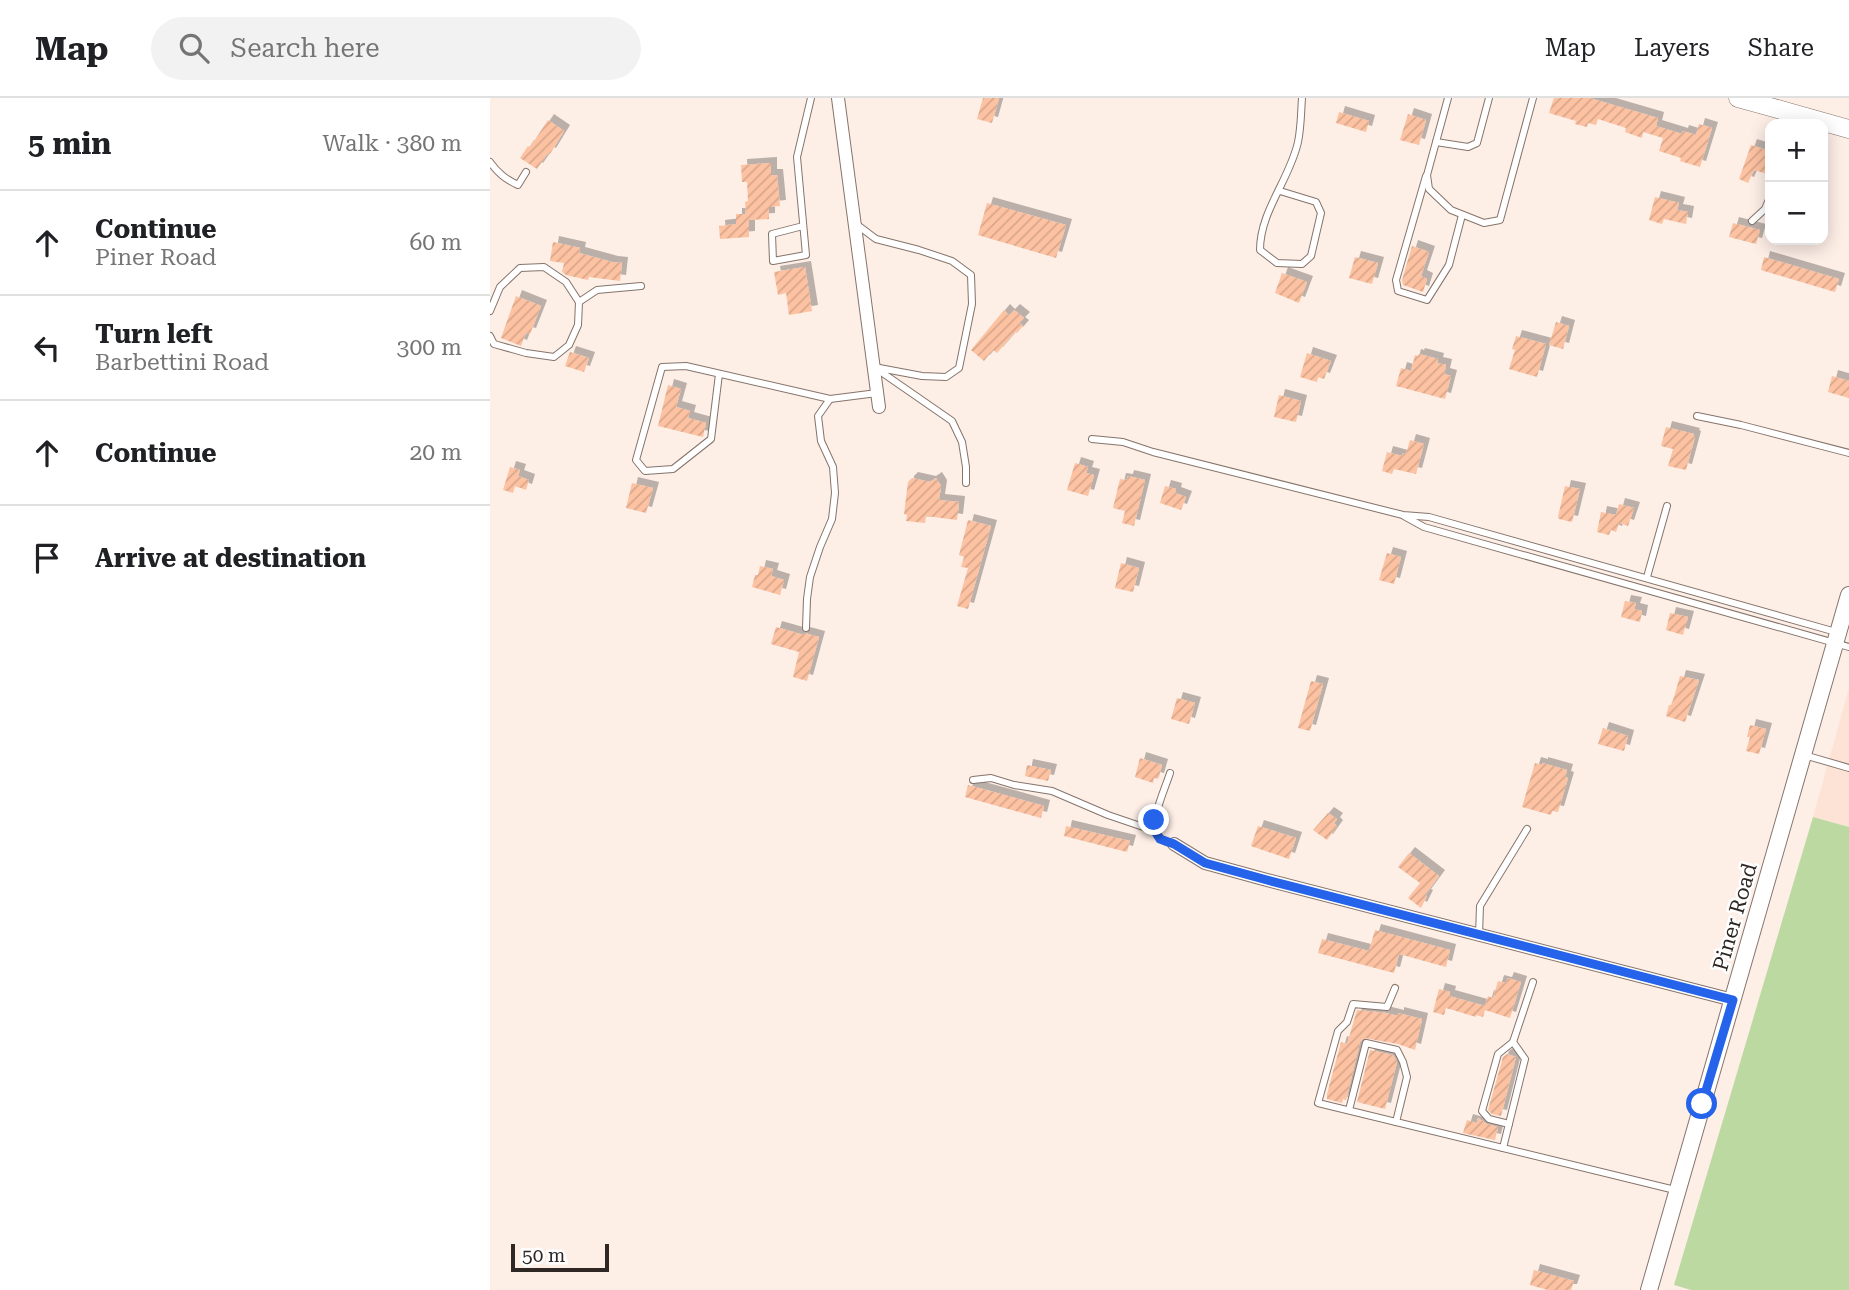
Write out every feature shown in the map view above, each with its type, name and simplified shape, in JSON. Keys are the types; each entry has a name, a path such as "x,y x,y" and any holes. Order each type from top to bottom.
{"main road":[{"path":"1738,98 1849,129"}],"street":[{"path":"838,98 879,407"},
{"name":"Piner Road","path":"1649,1290 1803,755 1841,641 1849,595"},
{"path":"1174,844 1205,863 1733,1000"}],"lane":[{"path":"803,226 772,234 774,261 806,256 797,157 811,98"},
{"path":"1280,191 1316,202 1321,213 1311,256 1302,264 1277,263 1260,250 1260,238 1298,143 1302,98"},
{"path":"1448,98 1396,280 1398,291 1427,300 1450,265 1462,215"},
{"path":"1436,142 1468,147 1477,143 1489,98"},
{"path":"1427,175 1429,189 1451,210 1484,223 1500,220 1533,98"},
{"path":"490,162 497,172 518,185 526,172"},
{"path":"1752,221 1765,209"},
{"path":"855,223 876,239 952,261 971,275 972,304 959,368 946,377 922,376 874,367"},
{"path":"490,311 500,287 520,268 544,267 566,282 579,302 578,324 569,345 554,357 494,344 490,336"},
{"path":"579,302 597,290 641,286"},
{"path":"719,374 711,439 673,469 645,471 636,460 662,367 686,366 830,399 877,393"},
{"path":"874,367 952,421 962,442 966,483"},
{"path":"806,628 810,577 832,519 835,493 833,467 821,441 818,416 830,399"},
{"path":"1697,416 1849,453"},
{"path":"1092,439 1123,442 1153,452 1403,515 1429,517 1647,578 1841,641"},
{"path":"1647,578 1667,506"},
{"path":"1403,515 1424,527 1841,641"},
{"path":"1803,755 1849,768"},
{"path":"1170,773 1154,820 1155,831 1160,839 1174,844"},
{"path":"973,780 991,778 1052,791 1155,831"},
{"path":"1479,935 1480,906 1527,829"},
{"path":"1509,1124 1489,1119 1482,1111 1498,1054 1514,1042 1533,982"},
{"path":"1395,988 1387,1007 1353,1004 1347,1022 1338,1031 1318,1102 1677,1191"},
{"path":"1503,1148 1525,1059 1514,1042"},
{"path":"1349,1110 1366,1043 1397,1050 1407,1077 1396,1122"}],"shaded area":[{"path":"1849,688 1849,827 1813,817"}],"green space":[{"path":"1813,817 1849,827 1849,1290 1691,1290 1674,1285"}],"building":[{"path":"983,98 999,98 992,123 977,119"},
{"path":"1554,98 1589,98 1658,118 1656,126 1682,134 1683,131 1696,135 1699,124 1712,128 1700,167 1659,151 1663,138 1643,132 1642,138 1625,132 1626,128 1598,119 1596,125 1588,123 1587,127 1549,113"},
{"path":"1339,112 1369,121 1366,132 1336,123"},
{"path":"1408,114 1426,120 1419,145 1400,140"},
{"path":"548,120 564,131 537,169 520,158"},
{"path":"1751,145 1765,149 1765,173 1754,170 1748,183 1739,179"},
{"path":"771,163 771,175 777,175 780,206 769,207 769,219 749,220 749,237 720,239 719,226 736,224 736,214 746,214 747,182 742,182 741,165"},
{"path":"1655,197 1679,203 1677,210 1688,212 1686,224 1664,219 1662,224 1649,220"},
{"path":"987,203 1066,225 1056,258 978,235"},
{"path":"1733,223 1760,230 1756,244 1729,237"},
{"path":"553,242 580,248 579,253 622,263 620,281 589,277 588,280 566,275 562,272 564,263 550,261"},
{"path":"1412,246 1429,252 1421,276 1427,279 1423,292 1403,285"},
{"path":"1355,257 1378,263 1372,284 1349,278"},
{"path":"1764,257 1839,279 1835,292 1761,270"},
{"path":"805,267 812,311 789,315 786,293 778,295 774,272"},
{"path":"1282,273 1307,282 1299,303 1275,293"},
{"path":"516,296 541,306 530,334 526,333 521,346 501,338"},
{"path":"1004,310 1009,315 1014,310 1024,318 1019,323 1023,326 997,353 993,350 984,361 971,350"},
{"path":"1556,322 1569,326 1563,349 1549,345"},
{"path":"1516,336 1546,344 1537,377 1509,369"},
{"path":"570,352 589,358 584,372 565,366"},
{"path":"1307,353 1331,361 1324,379 1318,377 1317,382 1300,377"},
{"path":"1415,355 1438,359 1437,363 1446,365 1444,374 1451,376 1445,399 1396,386 1401,368 1411,371"},
{"path":"1832,376 1849,381 1849,398 1828,392"},
{"path":"668,385 681,389 676,407 690,411 688,418 706,423 703,437 658,426"},
{"path":"1279,395 1301,401 1296,422 1274,417"},
{"path":"1666,427 1694,434 1686,470 1668,466 1673,449 1661,446"},
{"path":"1410,440 1424,444 1416,474 1394,469 1392,474 1382,471 1387,452 1402,456 1403,453 1406,454"},
{"path":"1075,463 1088,467 1086,473 1094,475 1088,496 1067,490"},
{"path":"510,467 520,470 518,476 529,480 526,490 515,486 513,493 503,490"},
{"path":"1128,476 1145,480 1134,526 1122,523 1125,511 1113,508 1120,479 1127,480"},
{"path":"912,478 930,482 936,478 941,486 939,500 959,502 957,520 926,516 925,523 906,521 907,515 904,514 908,482"},
{"path":"632,483 653,488 646,513 626,508"},
{"path":"1165,486 1176,489 1175,493 1186,497 1181,510 1160,503"},
{"path":"1565,486 1580,489 1572,522 1558,517"},
{"path":"1619,504 1634,508 1628,526 1619,523 1616,532 1611,530 1609,535 1597,532 1601,512 1616,515"},
{"path":"968,520 991,526 968,609 957,606 968,568 961,567 964,557 959,555"},
{"path":"1387,553 1401,557 1394,584 1379,580"},
{"path":"1121,563 1139,568 1133,592 1115,588"},
{"path":"760,566 773,569 771,576 784,580 780,595 752,587"},
{"path":"1625,601 1636,603 1634,609 1642,611 1640,622 1621,617"},
{"path":"1670,613 1688,617 1683,635 1666,630"},
{"path":"776,627 819,637 807,681 793,677 799,652 771,644"},
{"path":"1680,676 1699,680 1685,722 1666,716"},
{"path":"1311,681 1323,684 1310,731 1298,728"},
{"path":"1177,698 1195,703 1189,724 1171,719"},
{"path":"1750,725 1766,729 1759,754 1746,751"},
{"path":"1603,728 1628,736 1624,751 1598,744"},
{"path":"1140,758 1162,765 1158,779 1154,778 1153,783 1135,777"},
{"path":"1535,763 1567,770 1565,777 1568,778 1558,812 1552,811 1551,815 1522,807"},
{"path":"1027,765 1051,770 1048,781 1025,776"},
{"path":"968,785 1044,806 1041,818 965,797"},
{"path":"1328,813 1337,819 1334,823 1337,826 1327,840 1313,830"},
{"path":"1066,826 1130,841 1127,852 1064,836"},
{"path":"1258,826 1296,838 1289,859 1251,846"},
{"path":"1409,853 1439,876 1425,895 1427,896 1421,908 1408,898 1420,883 1398,867"},
{"path":"1375,930 1450,950 1446,967 1399,954 1394,973 1318,953 1322,939 1369,951"},
{"path":"1508,978 1521,982 1510,1018 1485,1010 1483,1017 1446,1008 1444,1015 1433,1012 1439,989 1450,992 1449,996 1485,1006 1488,996 1493,998 1498,981 1506,983"},
{"path":"1357,1010 1398,1016 1398,1013 1422,1019 1415,1050 1364,1038 1360,1042 1346,1100 1343,1099 1342,1103 1327,1099 1327,1094 1341,1042 1347,1044"},
{"path":"1370,1050 1393,1055 1397,1062 1385,1109 1357,1102"},
{"path":"1507,1054 1516,1057 1501,1116 1488,1110 1503,1057"},
{"path":"1478,1118 1498,1127 1495,1140 1463,1133 1467,1120 1477,1123"},
{"path":"1534,1270 1574,1281 1571,1290 1548,1290 1530,1285"}],"route":[{"path":"1154,820 1155,831 1160,839 1174,844 1205,863 1733,1000 1702,1104"}]}
